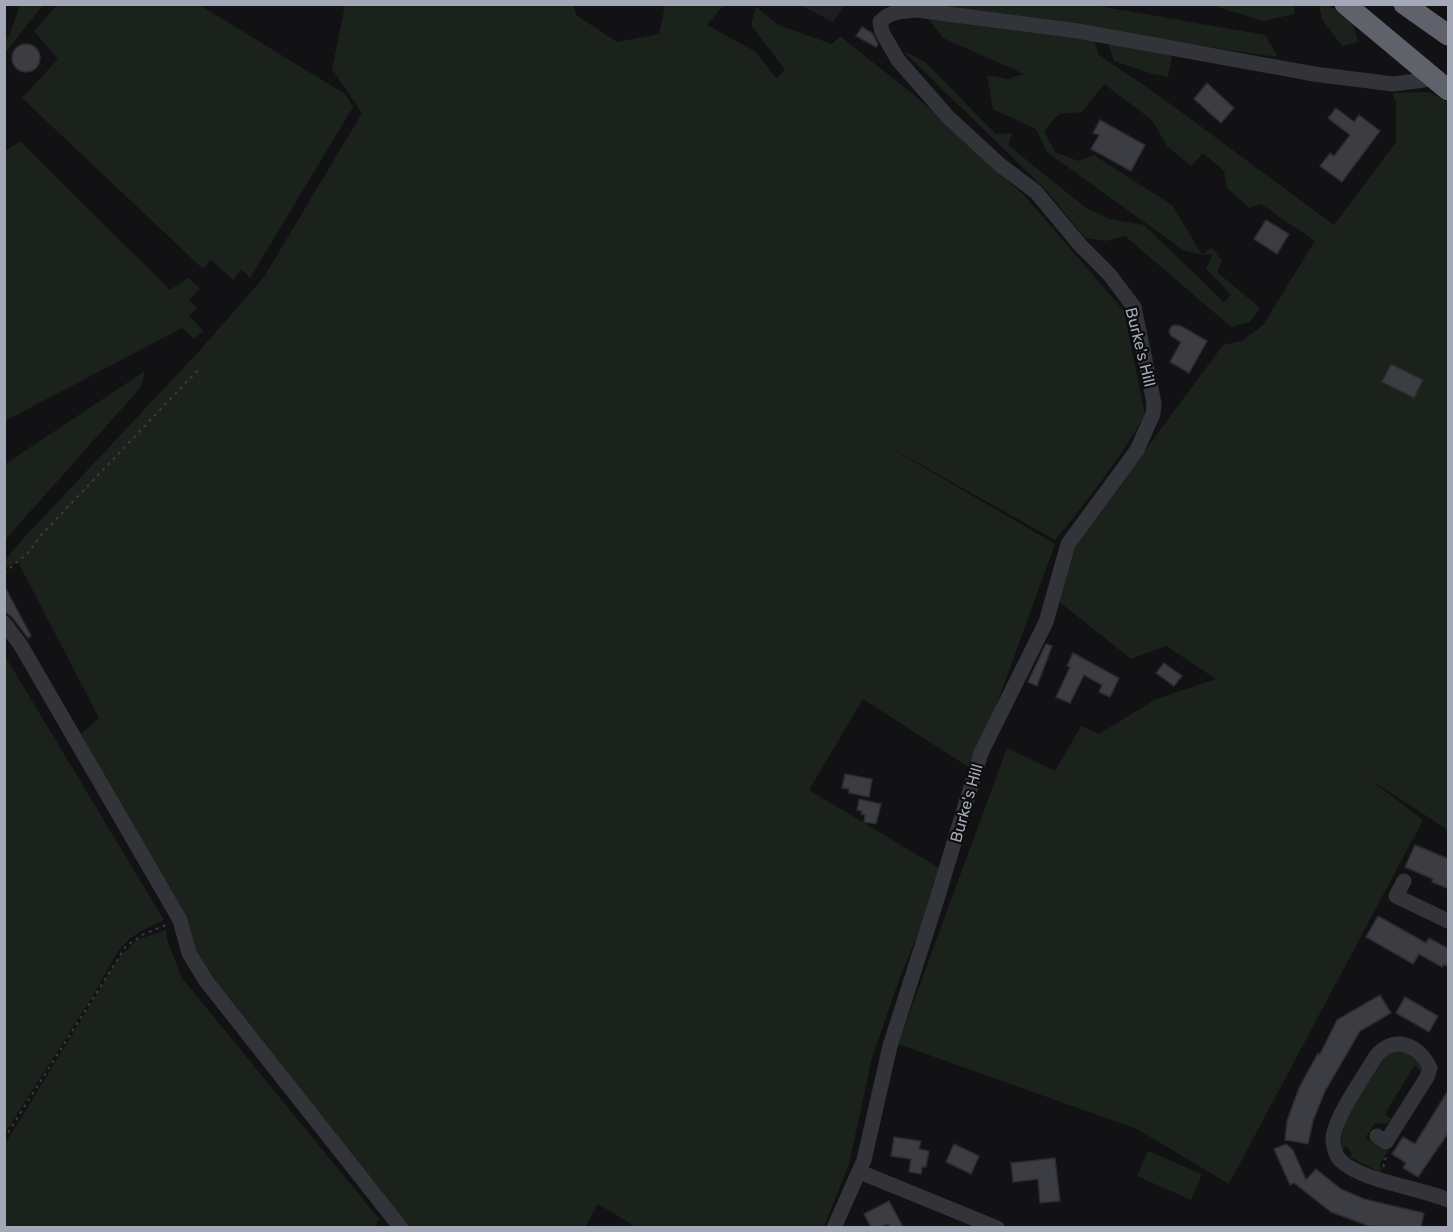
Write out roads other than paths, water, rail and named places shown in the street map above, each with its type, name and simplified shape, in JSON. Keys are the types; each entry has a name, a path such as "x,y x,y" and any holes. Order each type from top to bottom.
{"highway":[{"path":"1345,4 1428,75 1449,90"},
{"path":"1404,4 1449,35"}],"street":[{"name":"Burke's Hill","path":"834,1227 860,1172 890,1047 981,753 1046,622 1068,544 1137,450 1153,414 1154,403 1134,307 1109,274 1081,246 1036,192 999,164 948,117 898,60 882,32 880,22 896,12 917,10 1078,31 1314,74 1393,84 1424,80 1428,75"},
{"path":"4,623 20,644 180,920 189,952 206,981 401,1227"},
{"path":"1404,881 1396,896 1449,921"},
{"path":"1377,1136 1386,1143 1428,1077 1430,1068 1424,1056 1402,1044 1393,1044 1383,1048 1376,1056 1341,1115 1333,1138 1335,1151 1340,1160 1361,1173 1449,1200"},
{"path":"860,1172 997,1227"}]}
